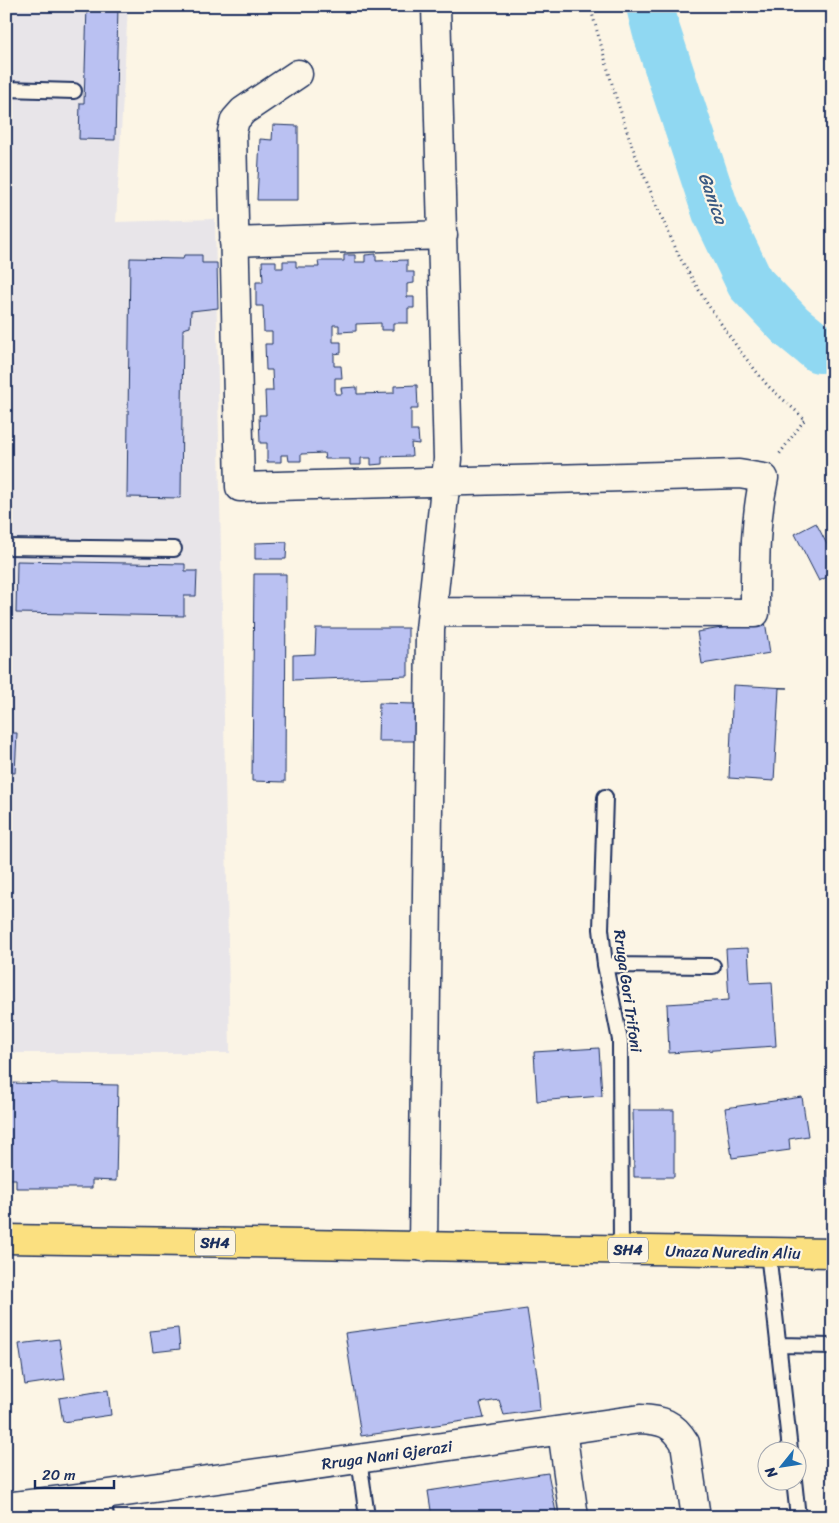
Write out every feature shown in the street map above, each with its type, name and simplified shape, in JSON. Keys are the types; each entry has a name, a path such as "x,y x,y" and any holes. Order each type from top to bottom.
{"main road":[{"name":"SH4","path":"6,1239 423,1247"},
{"name":"Unaza Nuredin Aliu","path":"423,1247 833,1254"}],"street":[{"path":"423,1247 430,630 448,460 436,6"},
{"path":"298,74 243,110 234,120 232,132 240,487 739,474 764,478 758,503 755,539 755,613 432,612"},
{"path":"234,242 443,235"},
{"name":"Rruga Nani Gjerazi","path":"6,1507 104,1506 360,1459 640,1419 655,1420 668,1424 679,1433 685,1442 696,1517"},
{"path":"562,1430 574,1517"}],"lane":[{"path":"6,89 74,91"},
{"path":"6,547 174,550"},
{"name":"Rruga Gori Trifoni","path":"604,797 601,929 620,1040 620,1250"},
{"path":"606,965 713,966"},
{"path":"768,1252 789,1440"},
{"path":"778,1345 833,1346"},
{"path":"360,1459 367,1517"},
{"path":"795,1490 798,1517"}],"path":[{"path":"590,6 633,149 680,258 706,302 757,372 768,386 806,419 764,478"}],"shaded area":[{"path":"6,6 128,6 116,222 215,219 230,1053 6,1053"}],"building":[{"path":"87,6 118,6 115,140 79,139 80,103 84,103"},
{"path":"273,125 298,126 298,200 257,200 260,139 272,140"},
{"path":"376,254 376,261 407,260 407,272 414,272 414,283 407,284 407,297 414,297 414,308 408,308 408,323 393,323 393,330 381,330 381,323 356,324 356,331 339,332 339,325 333,325 333,342 341,342 341,353 334,354 334,366 341,366 342,378 335,378 335,394 342,394 341,388 357,387 357,394 394,393 394,386 417,385 418,409 411,409 411,431 418,431 419,444 411,443 412,456 382,457 382,464 371,465 371,458 361,458 361,465 350,465 350,459 325,459 324,453 301,454 301,461 289,461 288,455 281,455 281,462 267,462 267,443 260,443 259,415 266,415 265,391 273,391 272,370 266,370 265,344 272,344 272,332 264,332 263,306 256,306 256,282 263,282 262,261 276,261 276,268 283,268 283,261 296,261 296,267 319,267 318,261 344,261 344,255 355,255 355,262 365,262 365,255"},
{"path":"184,255 202,255 202,263 217,263 218,308 191,311 190,327 183,329 181,496 180,498 127,497 130,258 183,259"},
{"path":"816,523 833,556 833,574 819,581 795,534"},
{"path":"287,542 286,559 255,559 255,543"},
{"path":"17,561 185,564 185,571 197,571 196,596 184,596 184,616 16,613"},
{"path":"254,574 286,574 285,782 252,781"},
{"path":"765,621 770,653 702,664 697,632"},
{"path":"316,628 408,628 408,676 293,680 293,655 315,654"},
{"path":"733,685 788,688 779,688 774,781 729,778"},
{"path":"379,703 415,704 416,741 378,741"},
{"path":"6,733 17,733 15,773 6,772"},
{"path":"748,948 750,983 772,982 776,1046 669,1053 667,1004 729,1000 726,949"},
{"path":"599,1048 602,1096 537,1101 534,1052"},
{"path":"6,1083 118,1085 116,1181 92,1180 92,1188 16,1188 16,1179 6,1179"},
{"path":"802,1097 808,1136 789,1139 790,1150 732,1158 725,1108"},
{"path":"633,1110 674,1110 674,1177 634,1177"},
{"path":"829,1133 833,1133 833,1184 827,1184"},
{"path":"6,1282 8,1282 10,1316 6,1316"},
{"path":"527,1309 538,1382 540,1410 504,1415 499,1400 480,1403 484,1418 361,1436 345,1333"},
{"path":"178,1328 180,1349 153,1352 150,1331"},
{"path":"59,1339 65,1379 25,1385 19,1344"},
{"path":"108,1390 111,1415 63,1422 59,1398"},
{"path":"548,1473 557,1517 432,1517 428,1491"}],"waterway":[{"name":"Ganica","path":"650,6 656,30 716,212 750,283 791,326 819,349 833,348"}]}
